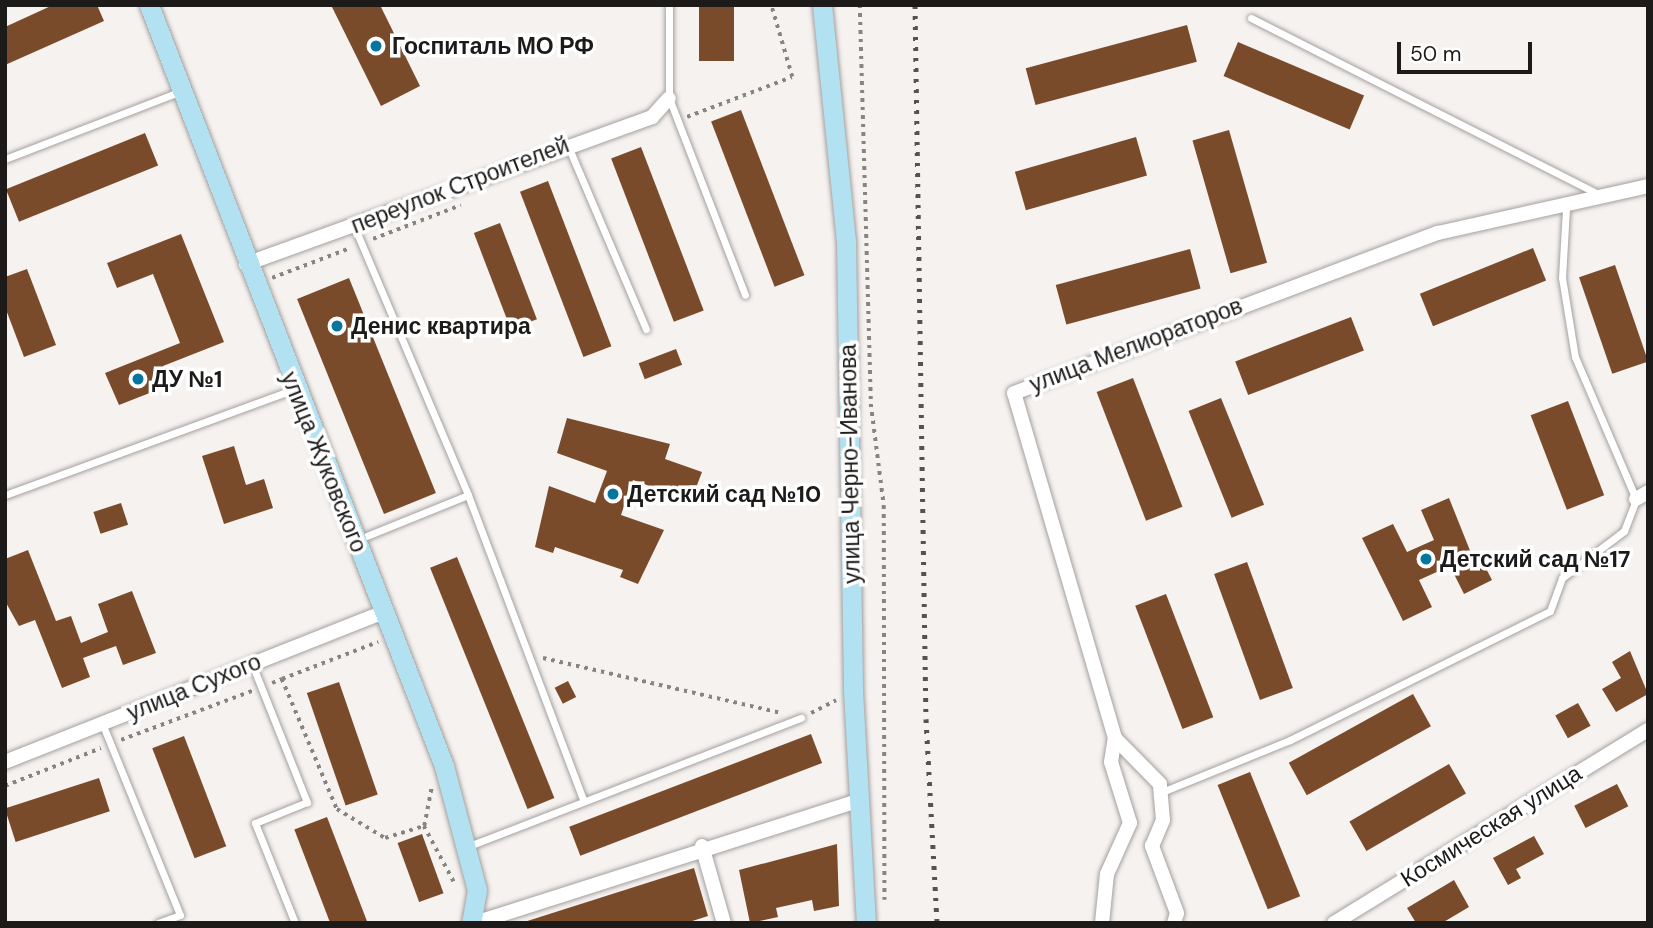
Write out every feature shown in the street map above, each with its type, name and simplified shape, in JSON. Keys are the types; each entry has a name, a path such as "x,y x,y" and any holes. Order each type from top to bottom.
{"street":[{"name":"улица Жуковского","path":"149,5 246,264 355,540 377,615 469,846 477,890 473,923"},
{"name":"улица Черно-Иванова","path":"822,5 846,241 853,691 866,923"},
{"name":"переулок Строителей","path":"246,264 354,226 567,144 652,117 669,99"},
{"name":"улица Мелиораторов","path":"1162,792 1115,738 1014,393 1438,233 1608,200 1648,186"},
{"name":"улица Сухого","path":"5,762 377,615"},
{"name":"Космическая улица","path":"1334,923 1648,730"},
{"path":"1102,923 1107,874 1130,822 1111,762 1115,738"},
{"path":"1162,792 1163,820 1152,846 1177,913 1174,923"},
{"path":"473,923 702,846 858,801"},
{"path":"702,846 724,923"}],"lane":[{"path":"668,5 669,99 746,295"},
{"path":"1251,18 1608,200"},
{"path":"5,159 181,91"},
{"path":"567,144 646,329"},
{"path":"1162,792 1290,740 1550,611 1562,578 1615,542 1642,496 1574,357 1562,278 1566,209"},
{"path":"354,226 468,495 583,800"},
{"path":"5,495 295,389"},
{"path":"355,540 468,495"},
{"path":"252,664 307,802 255,823 295,923"},
{"path":"469,846 802,718"},
{"path":"103,723 180,915 158,923"}],"path":[{"path":"771,5 792,77"},
{"path":"860,5 871,404 884,506 884,908"},
{"path":"282,679 379,642 377,615"},
{"path":"529,655 802,718 853,691"},
{"path":"424,826 461,893"}],"building":[{"path":"53,5 97,5 104,21 5,65 5,27"},
{"name":"Госпиталь МО РФ","path":"331,5 380,5 420,86 381,106"},
{"path":"699,5 734,5 734,61 699,61"},
{"path":"1187,25 1197,62 1036,105 1026,68"},
{"path":"1238,42 1364,96 1350,130 1224,76"},
{"path":"741,110 804,275 775,287 711,121"},
{"path":"1229,130 1267,263 1231,273 1192,140"},
{"path":"145,133 158,165 19,222 6,189"},
{"path":"1136,137 1147,175 1026,210 1015,172"},
{"path":"641,147 704,310 674,322 611,158"},
{"path":"548,181 611,346 583,357 520,192"},
{"path":"500,223 537,319 511,329 474,233"},
{"path":"181,234 224,342 163,366 170,385 119,405 105,373 180,343 153,274 117,288 107,263"},
{"path":"1533,248 1546,280 1433,326 1420,294"},
{"path":"1190,249 1201,289 1066,325 1056,285"},
{"path":"1615,265 1648,362 1612,374 1579,277"},
{"path":"27,269 56,345 24,357 5,307 5,277"},
{"path":"349,278 436,493 384,514 297,299"},
{"path":"1351,317 1364,351 1248,395 1235,361"},
{"path":"676,349 682,365 645,379 639,363"},
{"path":"1133,378 1182,507 1146,521 1097,392"},
{"path":"1221,398 1264,505 1232,518 1189,411"},
{"path":"1568,401 1604,495 1567,510 1531,415"},
{"path":"567,418 670,444 665,459 702,472 691,501 633,480 621,515 664,530 638,584 620,577 623,570 555,547 553,553 535,547 549,486 595,503 607,471 557,453"},
{"path":"234,446 246,485 264,479 273,508 224,524 202,456"},
{"name":"Детский сад №17","path":"1449,498 1471,553 1477,551 1492,580 1464,594 1450,566 1419,580 1432,607 1403,621 1362,538 1393,524 1407,552 1434,540 1421,510"},
{"path":"121,503 128,525 101,534 93,512"},
{"path":"28,550 56,621 71,616 81,643 108,632 98,604 132,591 156,653 123,665 116,646 83,658 90,677 62,688 35,620 19,626 5,601 5,559"},
{"path":"457,557 554,798 528,809 430,568"},
{"path":"1247,562 1293,688 1260,700 1214,574"},
{"path":"1166,594 1213,717 1182,729 1135,606"},
{"path":"1630,651 1648,694 1616,712 1602,689 1621,678 1612,662"},
{"path":"568,681 576,697 563,704 555,688"},
{"path":"339,682 378,795 346,806 307,693"},
{"path":"1413,694 1431,726 1307,795 1289,763"},
{"path":"1578,703 1591,726 1568,738 1555,716"},
{"path":"811,734 822,763 580,856 569,827"},
{"path":"184,736 226,846 195,858 152,748"},
{"path":"1449,764 1466,793 1366,851 1349,822"},
{"path":"1250,772 1300,896 1268,909 1218,785"},
{"path":"99,778 110,811 16,842 5,809"},
{"path":"1617,784 1628,806 1586,828 1574,806"},
{"path":"327,817 367,922 330,923 294,830"},
{"path":"422,834 444,893 419,902 398,843"},
{"path":"1534,836 1544,854 1516,869 1521,878 1508,885 1493,858"},
{"path":"837,844 839,906 814,911 812,900 776,908 778,917 750,923 739,870"},
{"path":"694,868 708,916 686,923 521,923"},
{"path":"1454,880 1469,907 1442,923 1416,923 1407,908"}],"railway":[{"path":"915,5 926,719 937,923"}],"place":[{"name":"Госпиталь МО РФ","path":"376,46"},
{"name":"Денис квартира","path":"337,326"},
{"name":"ДУ №1","path":"138,379"},
{"name":"Детский сад №10","path":"613,494"},
{"name":"Детский сад №17","path":"1426,559"}]}
